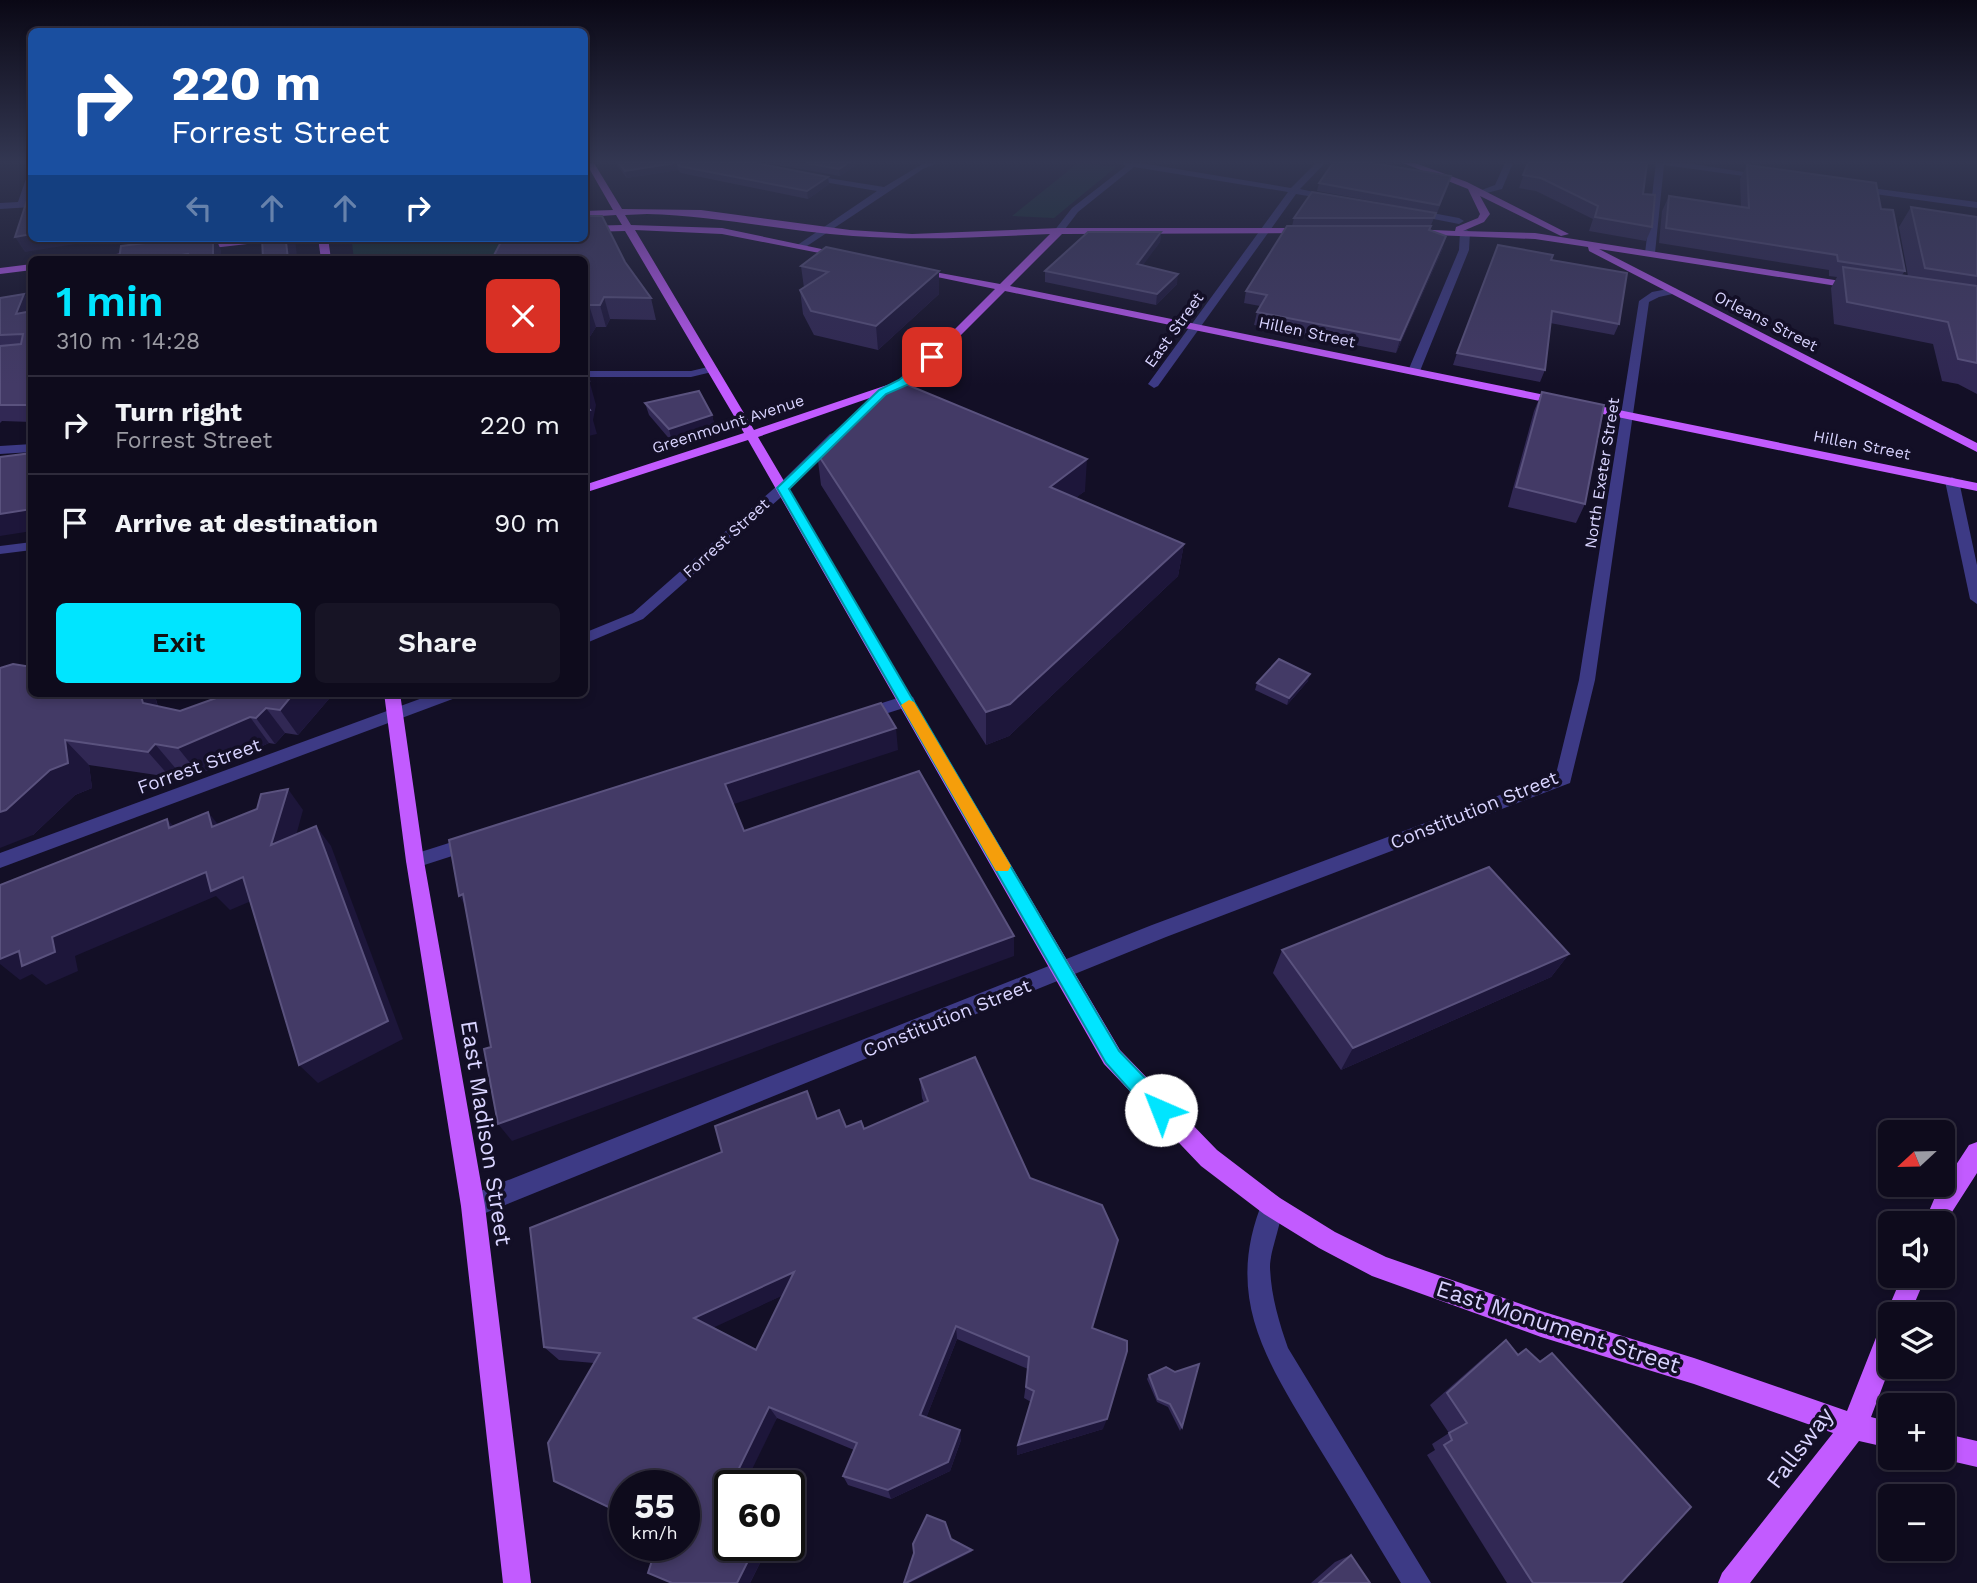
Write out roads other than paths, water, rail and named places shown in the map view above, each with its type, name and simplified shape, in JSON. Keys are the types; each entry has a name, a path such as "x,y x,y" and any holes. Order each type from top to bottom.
{"main road":[{"name":"East Monument Street","path":"633,237 783,488 1112,1057 1209,1158 1272,1206 1327,1240 1381,1267 1541,1324 1694,1371 1854,1427 1878,1432"},
{"path":"753,237 854,257"},
{"path":"883,392 903,383 920,370 1053,237"},
{"path":"1526,237 1577,241 1865,287"},
{"name":"Orleans Street","path":"1569,237 1977,448"},
{"path":"190,248 240,242"},
{"path":"124,256 149,253"},
{"path":"0,271 28,268"},
{"name":"Hillen Street","path":"907,268 1977,487"},
{"name":"Greenmount Avenue","path":"588,488 883,392"},
{"name":"East Madison Street","path":"394,704 415,861 473,1206 517,1583"},
{"path":"1941,1211 1977,1153"},
{"name":"Fallsway","path":"1732,1583 1854,1427 1878,1365"},
{"path":"1955,1449 1977,1454"}],"street":[{"path":"802,246 815,237"},
{"name":"East Street","path":"1154,384 1261,237"},
{"path":"1414,371 1464,250 1465,237"},
{"path":"1650,253 1652,237"},
{"name":"North Exeter Street","path":"1587,680 1629,415 1644,301 1652,296 1673,291"},
{"path":"588,373 691,374 712,369"},
{"path":"858,417 883,392"},
{"name":"Forrest Street","path":"588,637 638,616 783,488 843,430"},
{"path":"0,450 28,448"},
{"path":"1952,481 1977,599"},
{"path":"0,550 28,546"},
{"name":"Constitution Street","path":"473,1206 1160,931 1564,778 1587,680"},
{"name":"Forrest Street","path":"0,861 394,704 431,697"},
{"path":"840,722 906,701"},
{"path":"415,861 489,837"},
{"path":"1272,1206 1261,1241 1258,1267 1263,1311 1278,1355 1417,1583"}]}
